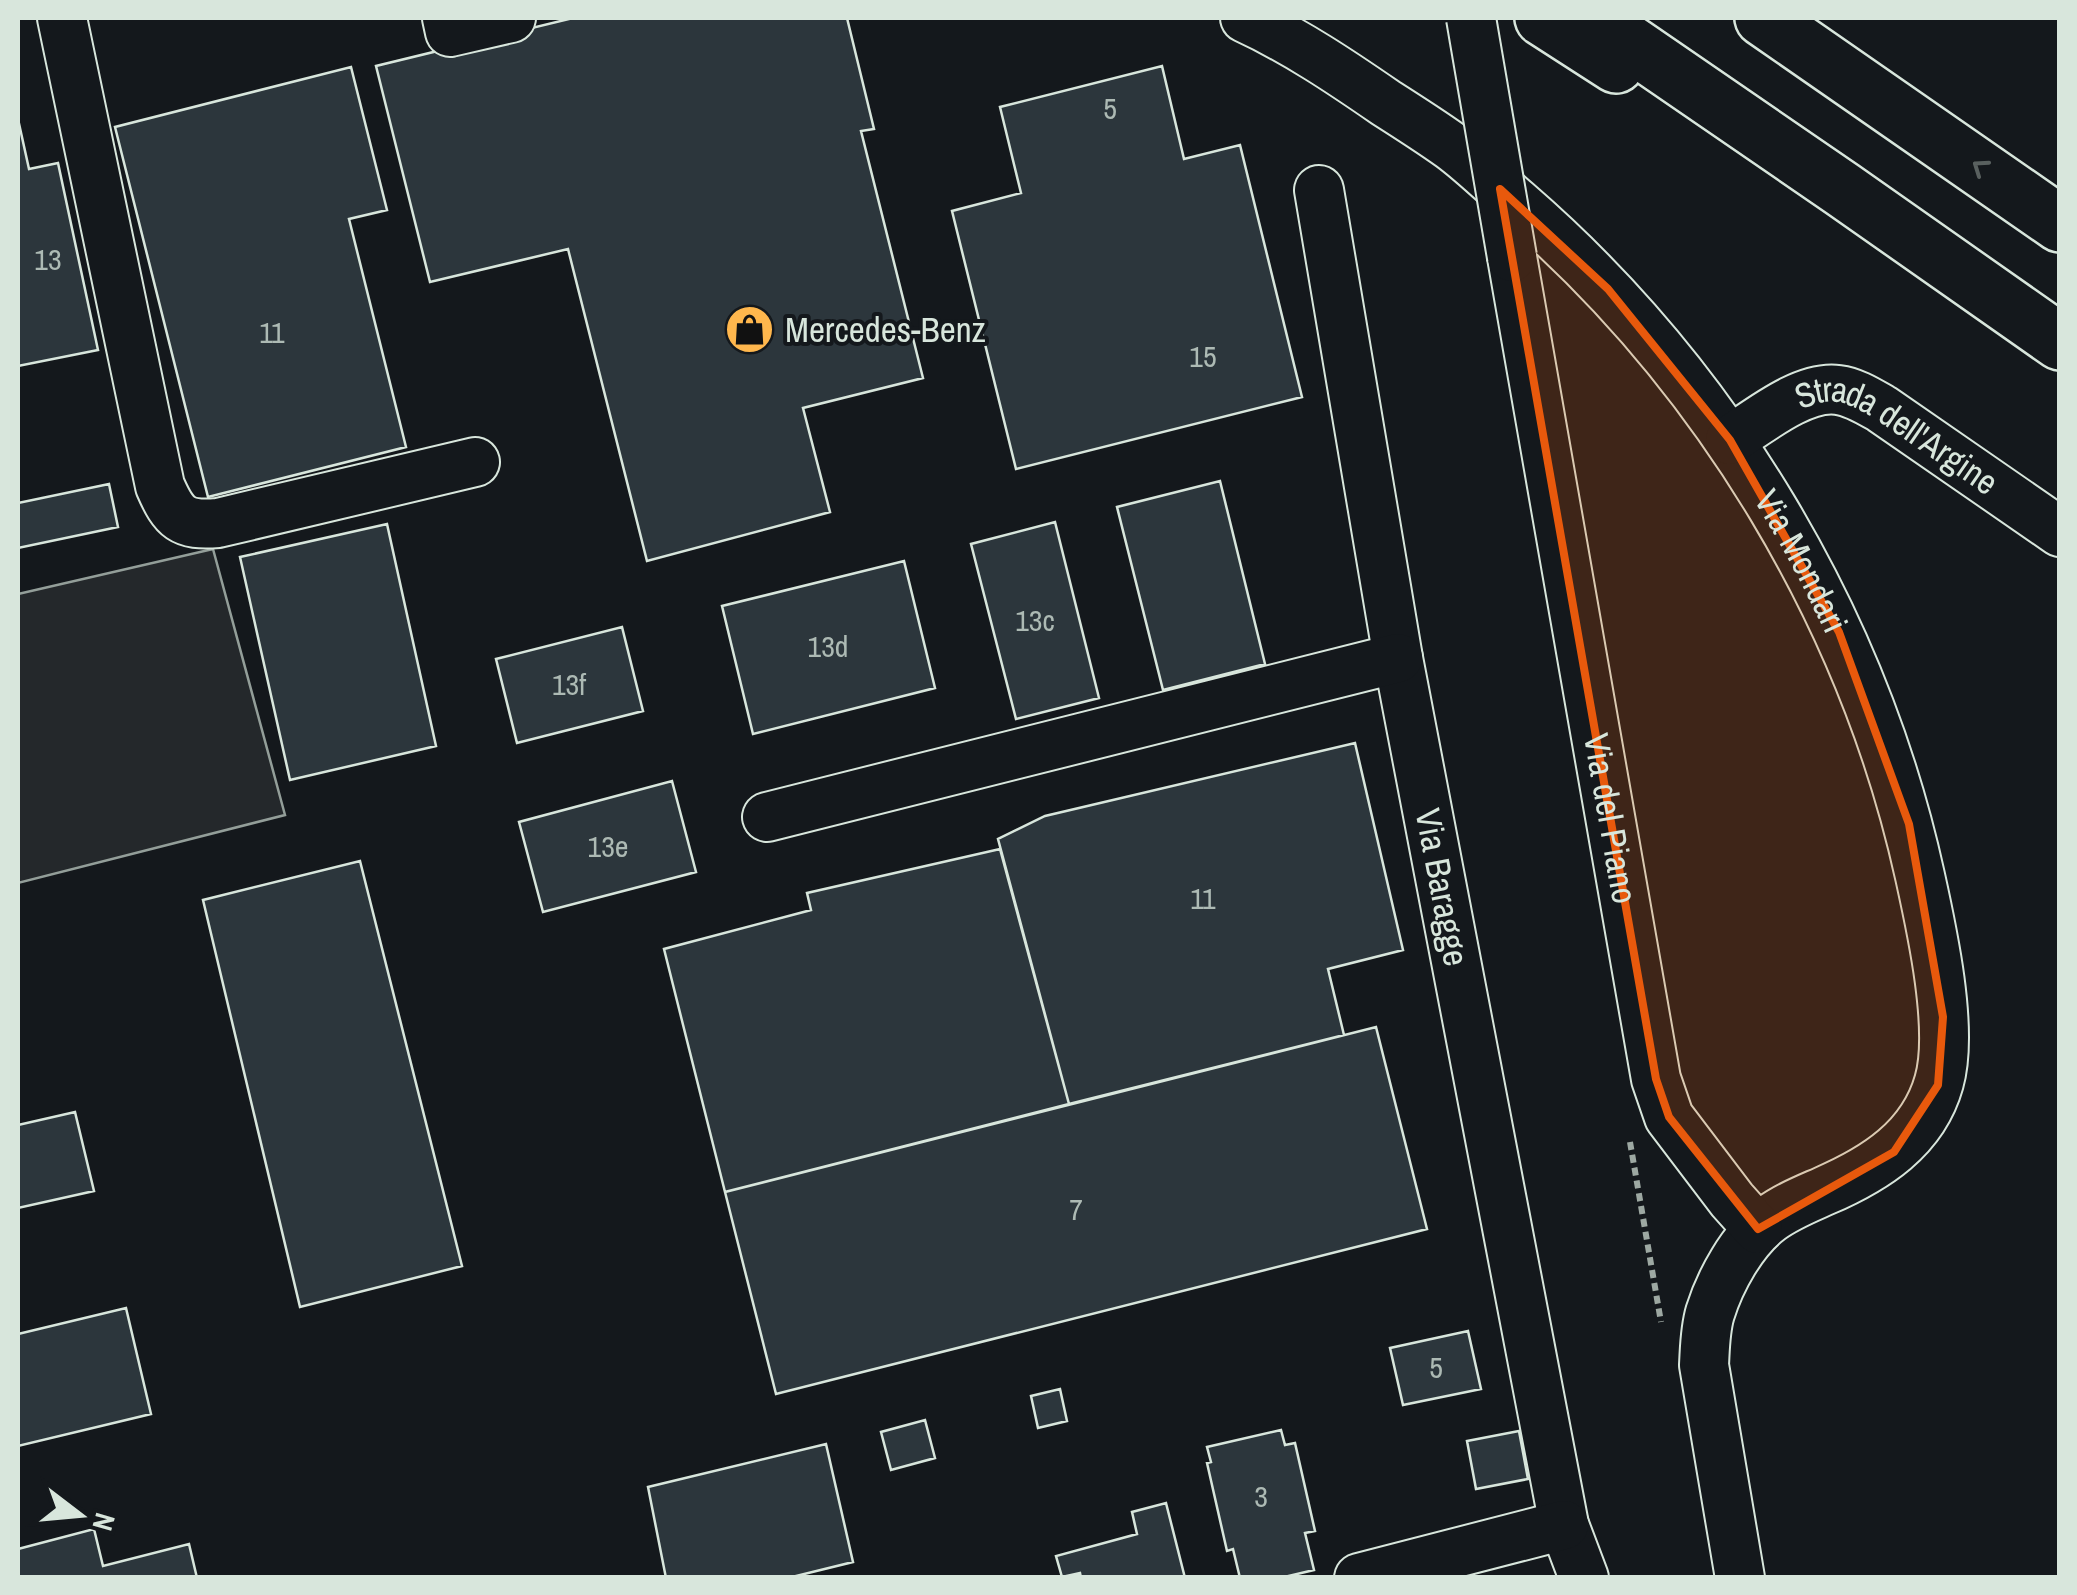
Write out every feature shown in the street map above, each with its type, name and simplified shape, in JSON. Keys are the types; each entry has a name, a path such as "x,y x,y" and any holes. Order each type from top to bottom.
{"highway":[{"path":"1543,18 1727,138 1842,188"},
{"path":"1593,18 2060,342"},
{"path":"1763,18 2060,224"}],"street":[{"path":"62,18 160,486 176,515 198,525 218,523 475,462"},
{"path":"447,18 450,32 511,18"},
{"name":"Via Mondari","path":"1245,18 1310,53 1454,148 1558,238 1608,289 1730,440 1802,560 1839,632 1888,753 1909,824 1926,905 1942,1017 1943,1064 1922,1120 1894,1152 1874,1167 1790,1206 1758,1230"},
{"name":"Via del Piano","path":"1471,18 1656,1080 1669,1117 1758,1230"},
{"name":"Via Baragge","path":"1319,190 1398,658 1564,1525 1584,1578"},
{"name":"Strada dell'Argine","path":"1730,440 1798,398 1818,390 1838,390 1882,409 2060,532"},
{"path":"767,816 1398,658"},
{"path":"1740,1578 1704,1365 1711,1312 1733,1263 1758,1230"},
{"path":"1358,1578 1564,1525"}],"path":[{"path":"1628,1130 1661,1323"}],"highlighted area":[{"path":"1500,189 1608,289 1730,440 1839,632 1909,824 1943,1017 1938,1085 1894,1152 1758,1229 1669,1117 1656,1079"}],"shaded area":[{"path":"213,549 285,815 18,883 18,594"}],"building":[{"name":"Mercedes-Benz","path":"573,18 847,18 874,129 861,131 923,378 803,408 830,512 647,561 568,249 430,282 376,66"},
{"path":"1162,66 1184,159 1240,145 1302,397 1016,469 952,211 1021,193 1000,107"},
{"path":"351,67 387,210 349,219 406,447 208,497 115,127"},
{"path":"18,119 29,169 58,163 98,350 18,366"},
{"path":"1220,481 1265,664 1163,690 1117,507"},
{"path":"109,484 118,527 18,548 18,503"},
{"path":"1055,522 1099,698 1016,719 971,544"},
{"path":"387,524 436,746 290,780 240,557"},
{"path":"904,561 935,688 753,734 722,606"},
{"path":"622,627 643,711 517,743 496,659"},
{"path":"1355,743 1403,950 1328,969 1344,1035 1069,1104 998,839 1045,816"},
{"path":"672,781 696,872 543,912 519,822"},
{"path":"1000,849 1069,1104 725,1192 664,949 811,910 807,893"},
{"path":"360,861 462,1266 300,1307 203,900"},
{"path":"1376,1027 1427,1229 776,1394 725,1192"},
{"path":"75,1112 94,1191 18,1208 18,1125"},
{"path":"126,1308 151,1414 18,1446 18,1334"},
{"path":"1468,1331 1481,1389 1403,1405 1390,1348"},
{"path":"1060,1389 1067,1421 1038,1428 1031,1396"},
{"path":"925,1420 935,1458 891,1470 881,1432"},
{"path":"1281,1430 1285,1445 1295,1443 1315,1531 1305,1533 1314,1570 1280,1578 1240,1578 1233,1549 1227,1551 1207,1463 1211,1462 1207,1447"},
{"path":"1519,1431 1528,1479 1476,1489 1467,1441"},
{"path":"826,1444 853,1562 788,1578 666,1578 648,1487"},
{"path":"1166,1503 1185,1578 1081,1578 1080,1573 1062,1577 1056,1556 1137,1534 1132,1512"},
{"path":"94,1529 103,1566 189,1544 197,1578 18,1578 18,1549"}],"place":[{"name":"Mercedes-Benz","path":"750,330"}]}
